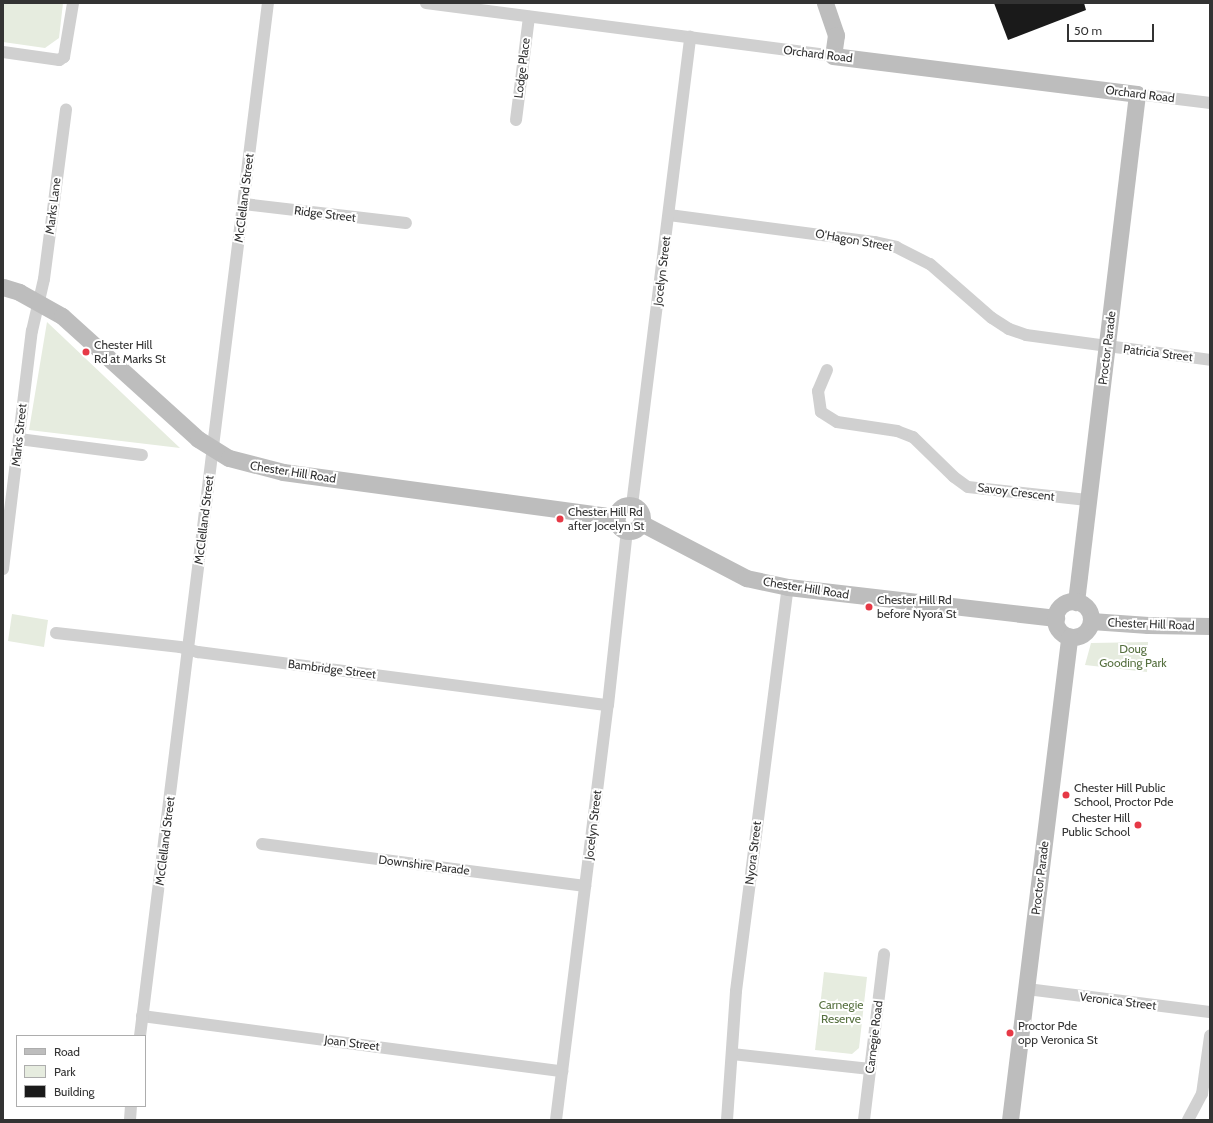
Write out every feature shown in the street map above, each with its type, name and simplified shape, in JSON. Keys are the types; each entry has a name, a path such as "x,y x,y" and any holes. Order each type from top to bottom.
{"street":[{"path":"3,52 59,60 64,58 73,3"},
{"name":"McClelland Street","path":"140,1035 268,3"},
{"name":"Orchard Road","path":"426,3 1210,103"},
{"path":"825,3 836,35 833,56"},
{"name":"Lodge Place","path":"516,120 529,16"},
{"name":"Jocelyn Street","path":"632,505 690,37"},
{"name":"Proctor Parade","path":"1076,602 1087,500 1137,94"},
{"name":"Marks Lane","path":"40,303 66,109"},
{"name":"Ridge Street","path":"244,204 406,223"},
{"name":"O'Hagon Street","path":"669,215 855,238 896,248 944,274 975,304 1009,329 1044,339 1107,347"},
{"name":"Chester Hill Road","path":"3,287 40,303 67,321 183,427 213,450 244,464 283,472 617,516"},
{"name":"Marks Street","path":"3,569 7,518 32,331 40,303"},
{"name":"Patricia Street","path":"1107,347 1210,360"},
{"name":"Savoy Crescent","path":"827,370 818,392 821,412 837,422 897,431 913,437 954,477 968,487 1087,500"},
{"path":"18,439 142,454"},
{"path":"632,505 641,512 634,527 618,525 617,516 622,508 632,505"},
{"name":"Jocelyn Street","path":"556,1120 608,705 634,527"},
{"name":"Chester Hill Road","path":"634,527 746,578 788,587 1056,618"},
{"name":"Nyora Street","path":"727,1120 736,991 788,587"},
{"path":"1076,602 1088,610 1091,621 1090,627 1081,636 1069,637 1060,632 1056,618 1064,604 1076,602"},
{"name":"Chester Hill Road","path":"1091,621 1148,626 1210,626"},
{"name":"Bambridge Street","path":"56,633 188,649 608,705"},
{"name":"Proctor Parade","path":"1010,1120 1069,637"},
{"name":"Downshire Parade","path":"262,844 585,886"},
{"name":"Carnegie Road","path":"864,1120 884,954"},
{"name":"Veronica Street","path":"1027,989 1210,1012"},
{"name":"Joan Street","path":"142,1016 562,1071"},
{"path":"1188,1120 1202,1094 1210,1036"},
{"path":"732,1054 870,1069"},
{"path":"130,1120 132,1107"}],"green space":[{"path":"3,3 63,3 59,38 45,48 3,42"},
{"path":"47,322 180,448 29,430"},
{"path":"12,614 48,620 44,647 8,641"},
{"name":"Doug Gooding Park","path":"1148,642 1147,672 1085,665 1091,643"},
{"name":"Carnegie Reserve","path":"824,972 867,977 859,1048 852,1054 815,1050"}],"building":[{"path":"994,3 1084,3 1086,10 1008,40"}],"place":[{"name":"Chester Hill Rd at Marks St","path":"86,352"},
{"name":"Chester Hill Rd after Jocelyn St","path":"560,519"},
{"name":"Chester Hill Rd before Nyora St","path":"869,607"},
{"name":"Chester Hill Public School, Proctor Pde","path":"1066,795"},
{"name":"Chester Hill Public School","path":"1138,825"},
{"name":"Proctor Pde opp Veronica St","path":"1010,1033"}]}
